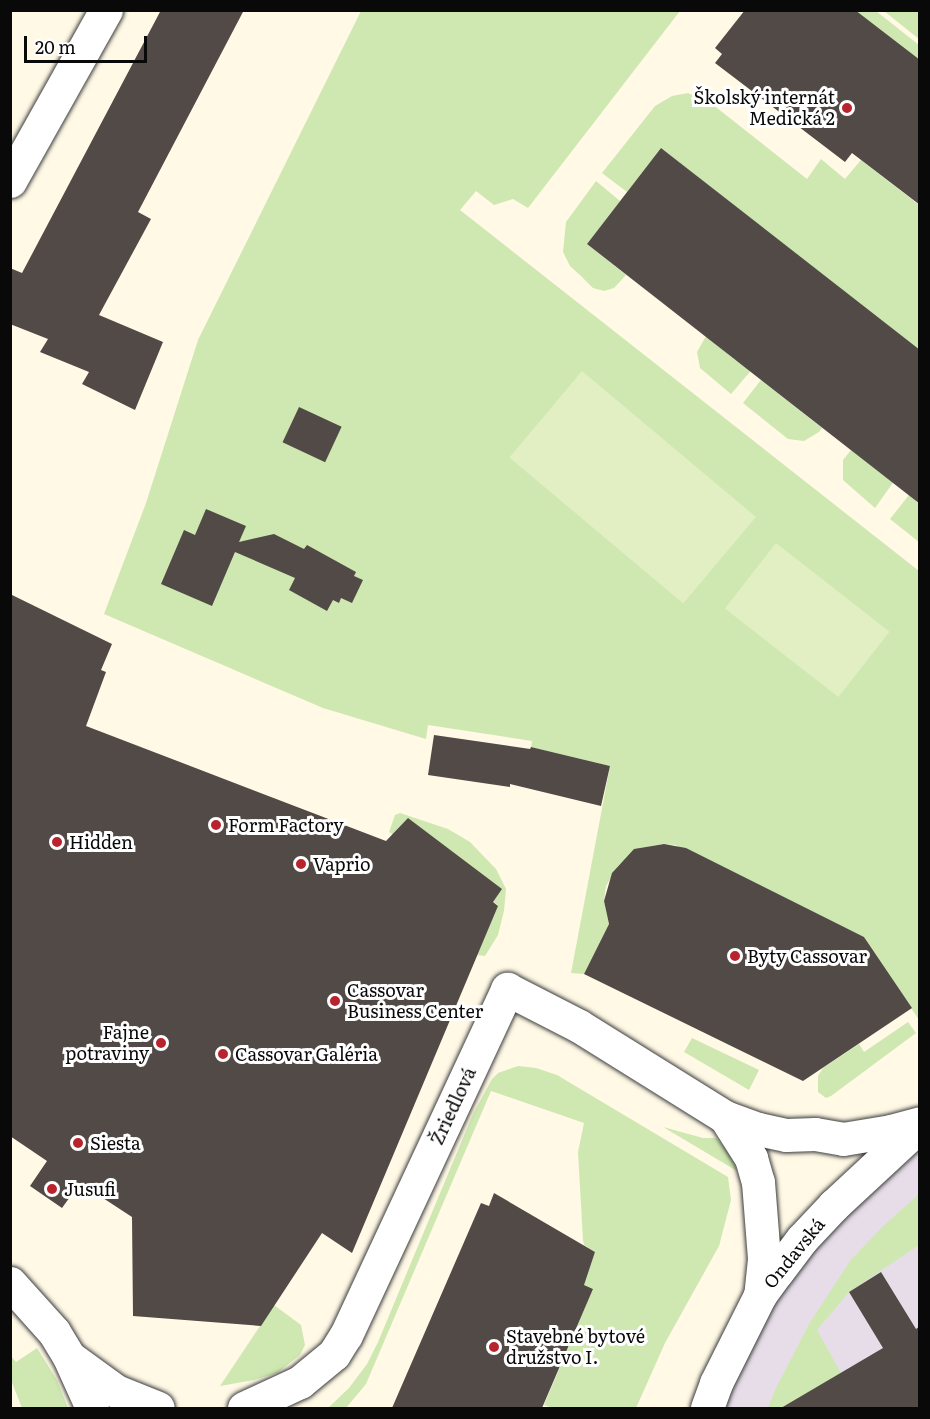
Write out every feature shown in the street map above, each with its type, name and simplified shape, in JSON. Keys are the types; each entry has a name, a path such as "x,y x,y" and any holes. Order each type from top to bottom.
{"street":[{"path":"10,181 106,10"},
{"name":"Žriedlová","path":"244,1408 300,1382 334,1353 346,1335 507,989 579,1026 725,1117"},
{"path":"725,1117 758,1129 786,1135 815,1134 843,1138 920,1125"},
{"path":"725,1117 751,1158 758,1182 764,1259 760,1295"},
{"name":"Ondavská","path":"707,1408 716,1383 760,1295 802,1239 873,1167 920,1125"},
{"path":"10,1283 35,1308 69,1357 92,1408"},
{"path":"69,1357 116,1391 158,1408"}],"shaded area":[{"path":"919,1127 919,1408 708,1408 763,1297"}],"green space":[{"path":"361,11 680,11 528,208 513,199 494,205 476,191 460,210 919,571 919,1020 864,937 675,845 663,844 640,848 618,866 606,886 604,901 609,924 584,974 571,973 610,766 531,747 532,741 428,725 426,739 323,708 104,614 146,503 198,340"},
{"path":"855,11 876,11 919,45 919,60"},
{"path":"884,11 919,11 919,39"},
{"path":"688,93 712,104 807,179 821,159 845,179 861,160 919,205 919,350 661,148 627,192 602,173 655,106 672,96"},
{"path":"596,181 620,201 587,244 626,275 614,288 604,291 593,288 570,266 563,252 566,222"},
{"path":"706,336 735,360 755,366 731,394 700,368 697,352"},
{"path":"582,371 756,517 683,603 509,458"},
{"path":"761,380 822,428 819,432 804,441 788,439 743,403"},
{"path":"851,450 882,474 897,477 875,508 843,480 843,460"},
{"path":"909,495 919,504 919,542 890,519"},
{"path":"776,543 889,632 838,697 725,608"},
{"path":"400,813 448,829 470,842 496,869 506,889 504,911 498,935 485,956 477,955 498,905 389,832 395,815"},
{"path":"908,1022 916,1033 831,1096 826,1098 818,1092 818,1076 823,1068 859,1044 864,1052"},
{"path":"692,1038 759,1070 749,1090 684,1052"},
{"path":"518,1066 536,1068 557,1075 728,1177 731,1200 719,1246 665,1343 636,1408 552,1408 544,1405 593,1289 582,1284 595,1252 584,1245 583,1240 578,1152 584,1123 491,1091 366,1384 346,1408 328,1408 349,1388 367,1364 378,1342 473,1114 492,1079 498,1073"},
{"path":"663,1127 703,1138 716,1138 732,1156 737,1171"},
{"path":"919,1194 919,1245 849,1292 817,1330 841,1373 809,1392 819,1408 768,1408 809,1324 850,1261 881,1228"},
{"path":"274,1305 301,1325 305,1345 300,1355 277,1373 220,1386"},
{"path":"37,1348 57,1380 68,1408 22,1408 11,1380 11,1356 16,1362"}],"building":[{"path":"161,10 244,10 138,212 151,219 99,315 163,342 135,410 82,384 89,372 40,352 48,339 10,324 10,268 22,273"},
{"name":"Školský internát Medická 2","path":"745,10 855,10 920,60 920,205 852,153 845,162 715,63 722,54 715,48"},
{"path":"661,148 920,350 920,504 587,244"},
{"path":"299,407 342,427 325,462 283,442"},
{"path":"206,509 246,526 239,542 274,534 304,549 307,545 356,572 354,576 363,580 352,603 341,598 339,603 333,600 327,611 289,590 295,578 235,552 212,606 161,584 184,530 195,535"},
{"name":"Cassovar Galéria","path":"10,594 112,644 101,670 106,672 86,726 386,841 408,818 502,889 493,902 498,906 352,1253 322,1233 261,1326 133,1316 132,1217 80,1183 62,1208 30,1186 47,1161 10,1136"},
{"path":"434,735 530,749 531,747 610,766 601,806 510,784 510,787 428,775"},
{"name":"Byty Cassovar","path":"664,844 686,848 864,937 912,1008 803,1081 584,974 609,924 604,901 612,873 634,849"},
{"name":"Stavebné bytové družstvo I.","path":"494,1193 595,1252 584,1285 593,1289 542,1408 392,1408 481,1203 489,1206"},
{"path":"881,1272 916,1329 920,1326 920,1408 781,1408 883,1348 849,1292"}],"place":[{"name":"Školský internát Medická 2","path":"847,108"},
{"name":"Form Factory","path":"216,825"},
{"name":"Hidden","path":"57,842"},
{"name":"Vaprio","path":"301,864"},
{"name":"Byty Cassovar","path":"735,956"},
{"name":"Cassovar Business Center","path":"335,1001"},
{"name":"Fajne potraviny","path":"161,1043"},
{"name":"Cassovar Galéria","path":"223,1054"},
{"name":"Siesta","path":"78,1143"},
{"name":"Jusufi","path":"52,1189"},
{"name":"Stavebné bytové družstvo I.","path":"494,1347"}]}
